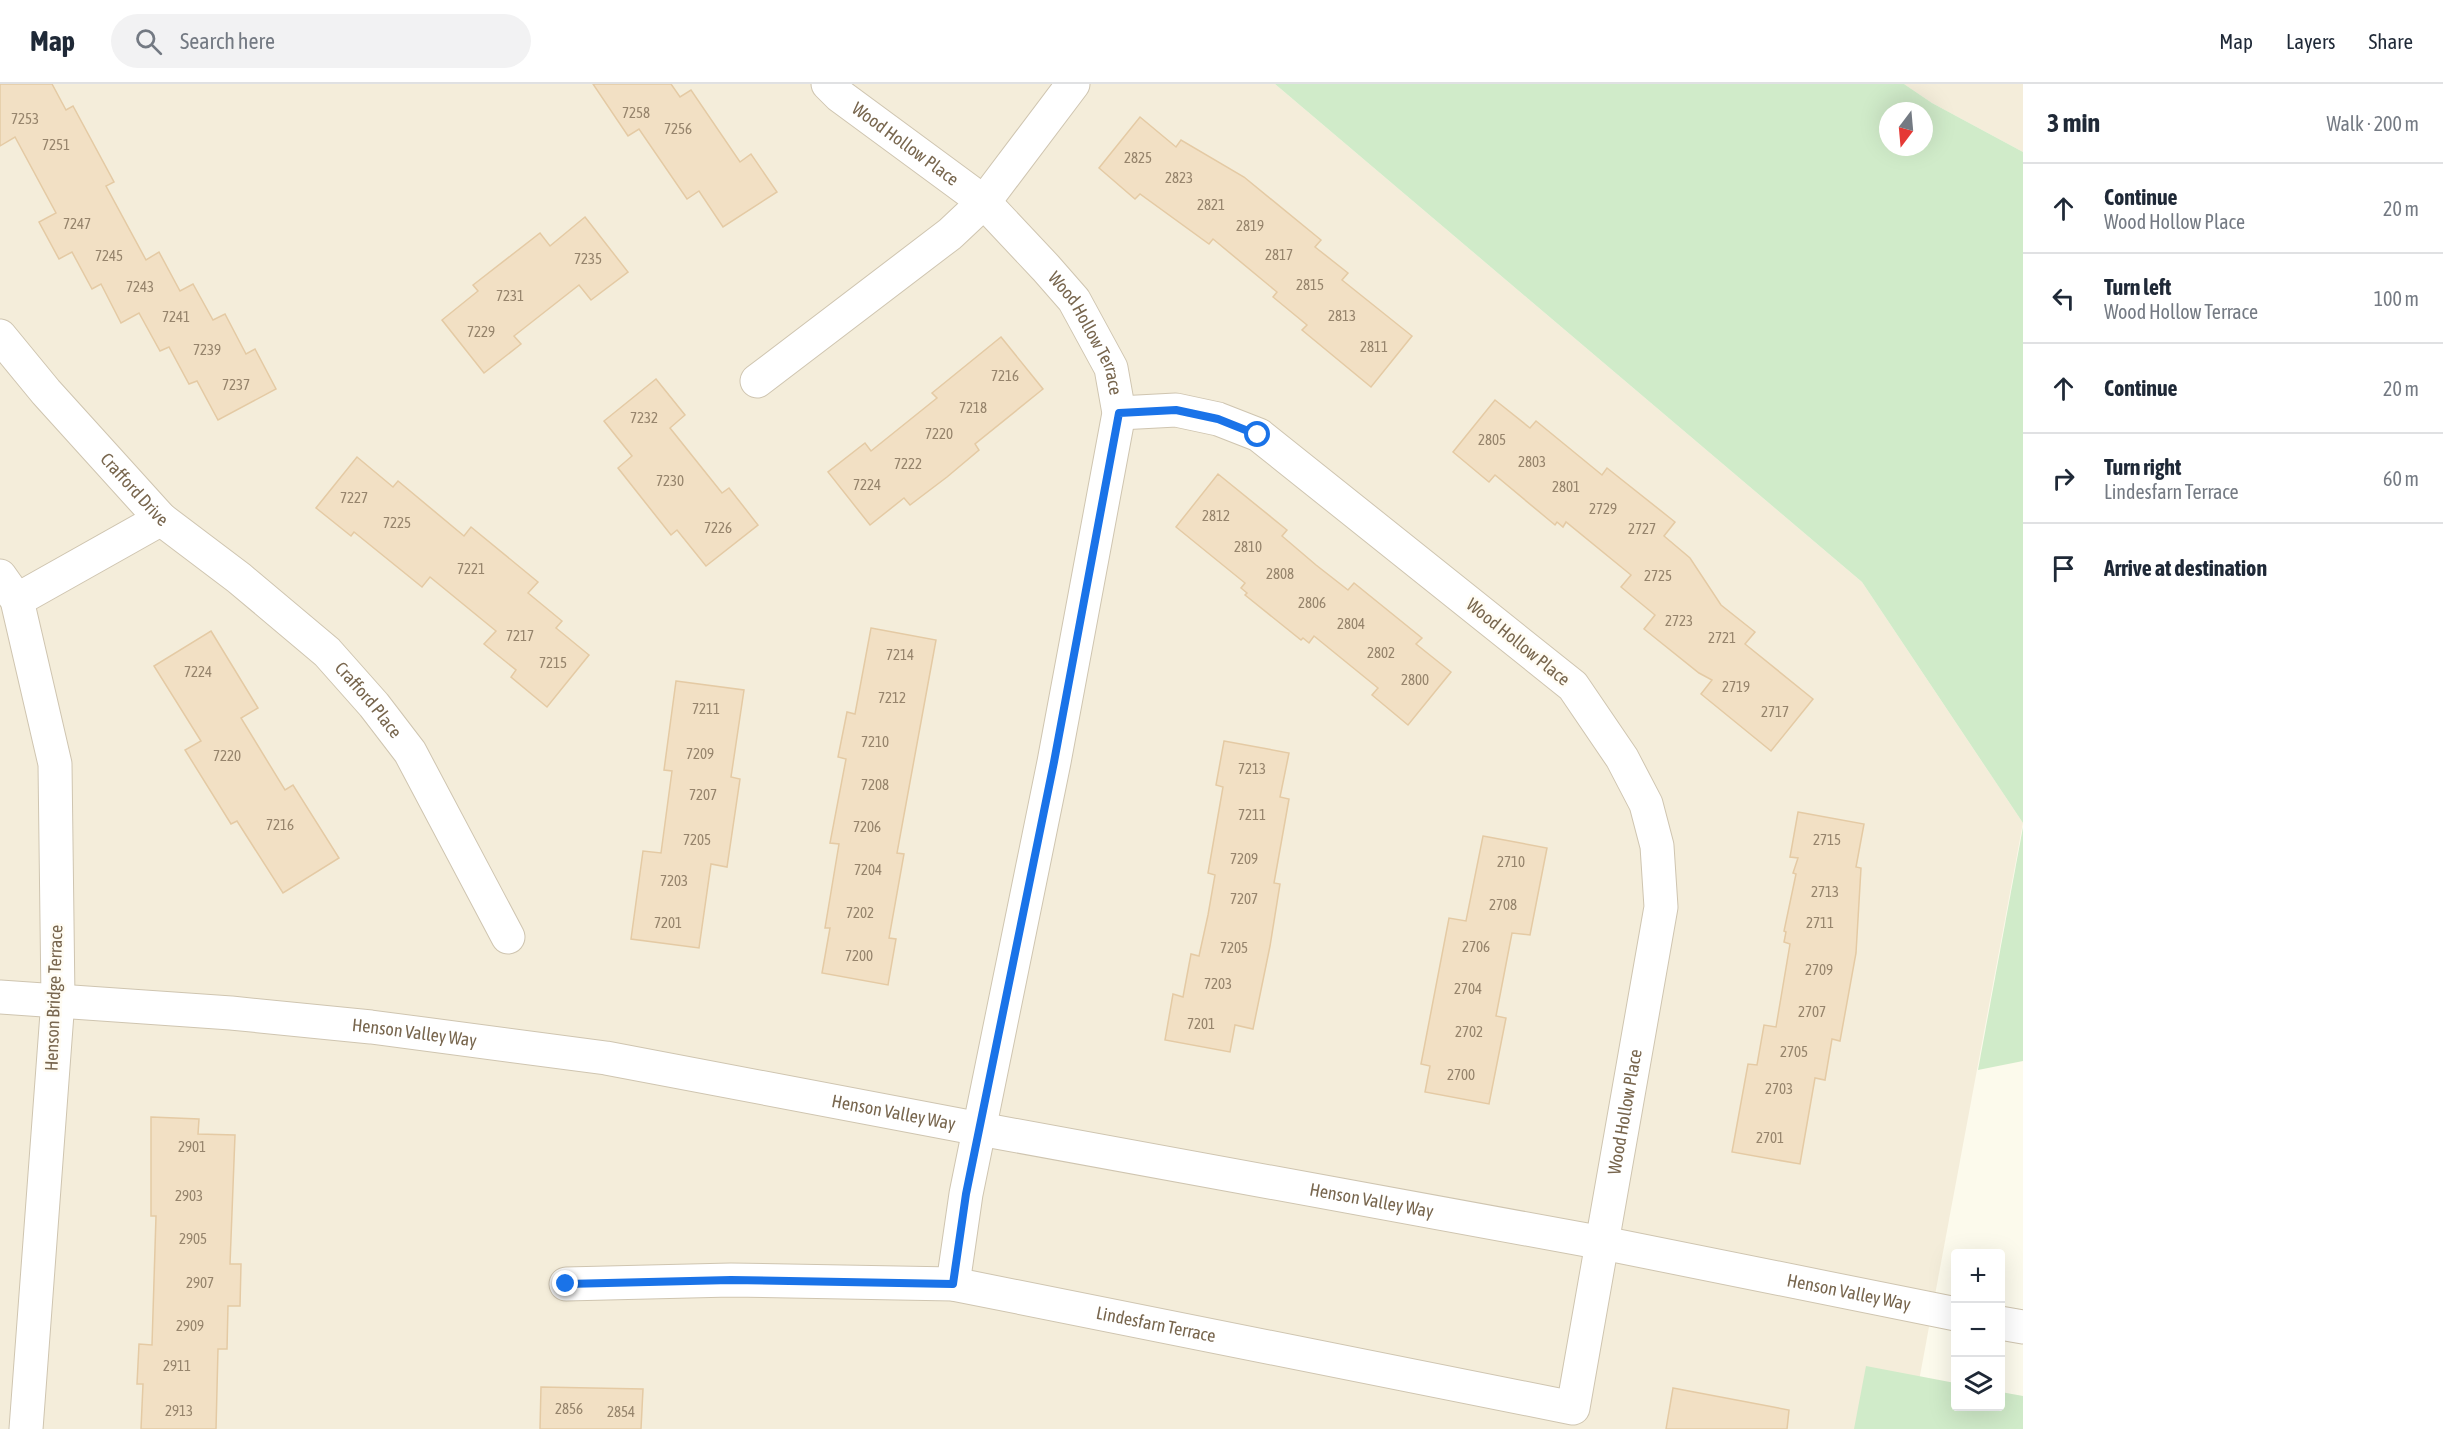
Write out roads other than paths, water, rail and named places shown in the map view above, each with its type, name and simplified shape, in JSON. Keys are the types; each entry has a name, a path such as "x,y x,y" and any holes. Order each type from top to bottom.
{"street":[{"name":"Wood Hollow Place","path":"828,84 840,96 984,202"},
{"path":"757,381 930,251 984,202 1073,84"},
{"name":"Wood Hollow Terrace","path":"953,1284 966,1194 1054,762 1119,413 1111,368 1074,300 984,202"},
{"name":"Crafford Drive","path":"0,336 46,392 161,519 9,588"},
{"name":"Wood Hollow Place","path":"1119,413 1176,410 1218,419 1258,435 1573,686 1622,758 1646,804 1657,846 1661,908 1603,1243"},
{"name":"Crafford Place","path":"161,519 239,578 327,652 374,705 410,752 508,937"},
{"name":"Henson Bridge Terrace","path":"9,588 55,764 58,1000 26,1429"},
{"name":"Henson Valley Way","path":"0,997 231,1013 371,1027 606,1058 1603,1243 1951,1313"},
{"name":"Lindesfarn Terrace","path":"566,1284 731,1280 953,1284 1573,1408 1603,1243"},
{"path":"2005,1324 2023,1327"}]}
